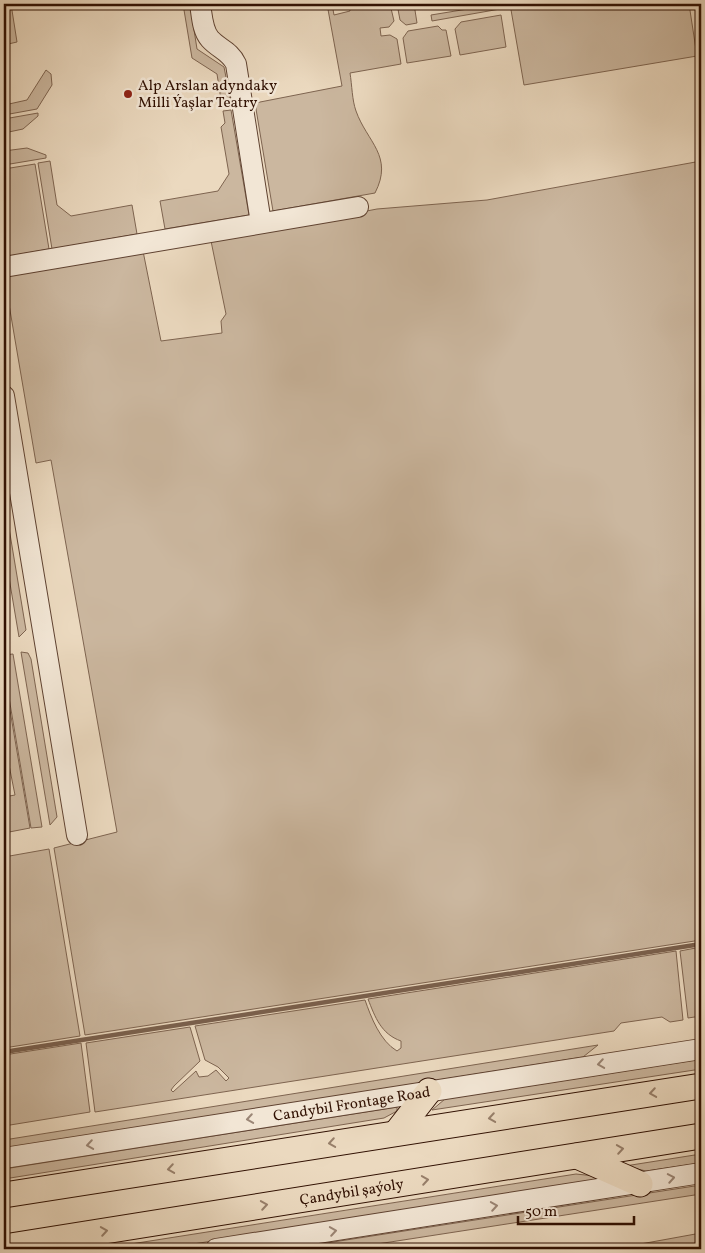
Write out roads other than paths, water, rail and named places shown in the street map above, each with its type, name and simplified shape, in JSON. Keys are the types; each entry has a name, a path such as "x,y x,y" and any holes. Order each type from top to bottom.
{"main road":[{"path":"4,1195 701,1086"},
{"path":"396,1133 429,1091"},
{"name":"Çandybil şaýoly","path":"4,1246 701,1136"},
{"path":"577,1156 640,1184"}],"street":[{"path":"200,4 205,30 210,39 232,55 236,64 261,223"},
{"path":"4,268 358,207"},
{"path":"4,396 77,835"},
{"name":"Candybil Frontage Road","path":"4,1158 701,1049"},
{"path":"216,1249 701,1173"}],"waterway":[{"path":"4,1052 701,944"}],"place":[{"name":"Alp Arslan adyndaky Milli Ýaşlar Teatry","path":"128,94"}]}
